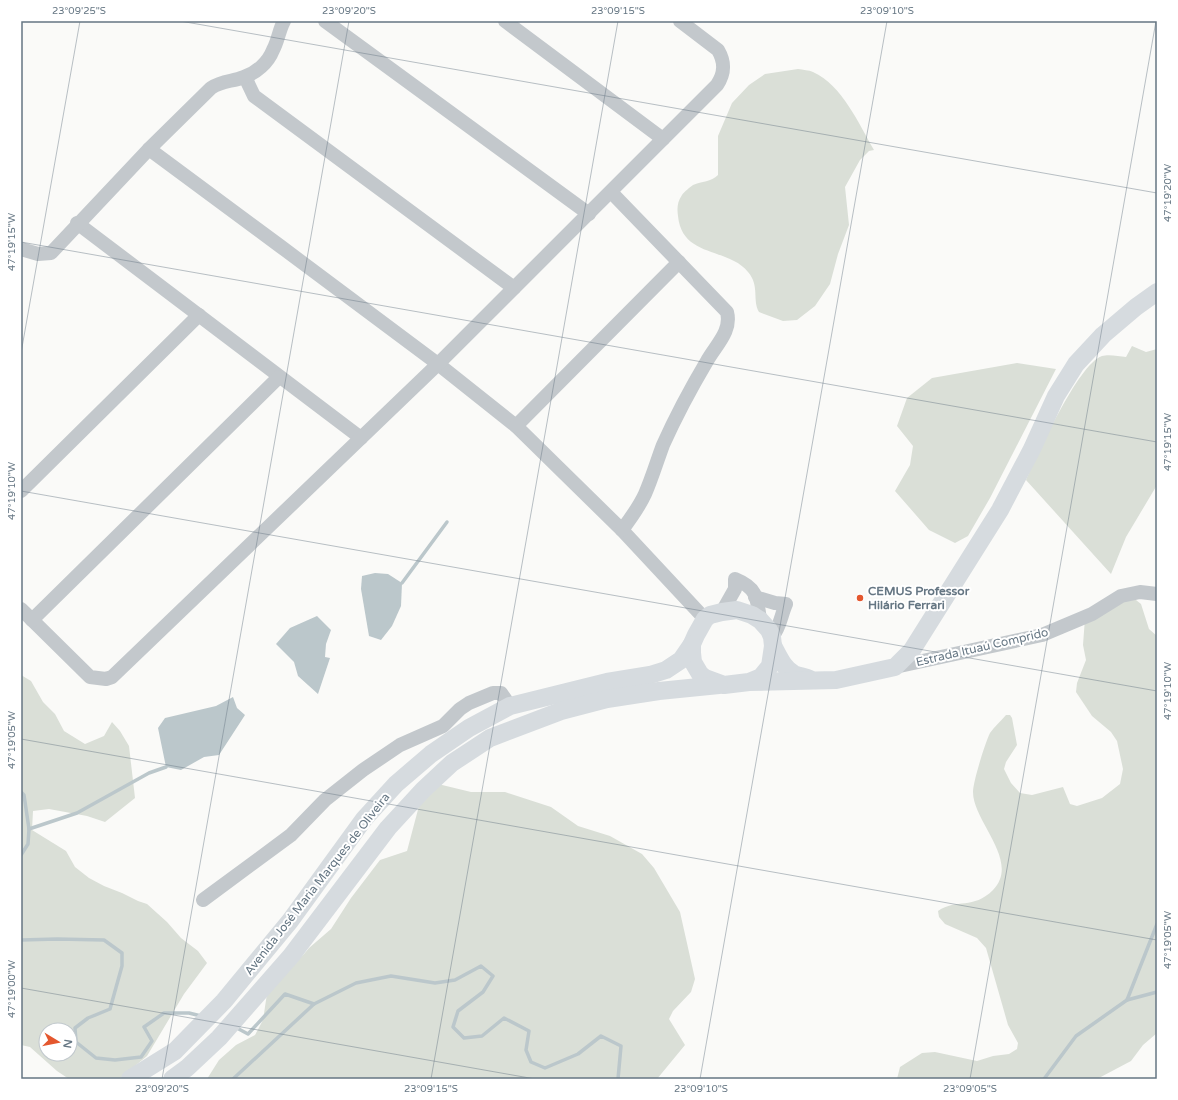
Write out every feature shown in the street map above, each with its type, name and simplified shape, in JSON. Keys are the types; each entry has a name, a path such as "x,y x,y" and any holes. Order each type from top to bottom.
{"main road":[{"path":"814,681 795,674 782,664 768,630 760,620 752,615 738,610 714,613 705,619 699,627 692,644 693,662 700,674 705,678 724,685 749,682 814,681 836,680 895,667 912,650 1000,510 1032,449 1056,396 1076,364 1103,335 1136,307 1157,292"},
{"path":"749,682 761,678 767,670 771,662 773,641"},
{"name":"Avenida José Maria Marques de Oliveira","path":"130,1079 175,1051 224,1001 272,944 316,888 364,819 396,784 450,740 482,720 510,706 607,682 658,673 674,666 681,660 692,644"},
{"name":"Avenida José Maria Marques de Oliveira","path":"172,1079 187,1068 231,1024 291,956 388,828 423,790 452,763 490,738 561,711 607,699 695,686 724,685"}],"street":[{"path":"21,249 38,254 51,253 77,223 211,88 220,83 244,77 258,69 273,50 280,28 284,21"},
{"path":"325,21 589,214"},
{"path":"505,21 663,139"},
{"path":"21,609 90,677 106,679 112,677 438,364 717,85 723,73 723,60 718,50 680,21"},
{"path":"244,77 254,96 514,288"},
{"path":"149,150 438,364 516,426 622,530 705,619"},
{"path":"611,192 726,312 728,326 725,334 706,363 682,405 656,461 645,493 622,530"},
{"path":"77,223 361,438"},
{"path":"516,426 679,262"},
{"path":"21,491 199,315"},
{"path":"32,620 279,377"},
{"path":"722,612 735,589 735,579 751,587 755,596 760,620"},
{"name":"Estrada Ituaú Comprido","path":"895,667 1042,635 1092,614 1121,596 1140,592 1157,594"},
{"path":"755,596 775,603 786,604 780,619 778,631 773,641"},
{"path":"203,900 291,835 325,800 358,774 400,745 443,726 460,709 493,693 501,693 510,706"}],"shaded area":[{"path":"798,69 813,72 833,86 849,106 874,150 869,151 860,160 845,187 849,225 838,254 830,284 815,306 797,320 783,321 759,312 752,277 739,264 697,246 688,239 681,229 678,216 678,203 683,194 693,185 712,179 718,175 718,136 732,103 749,85 765,74"},
{"path":"1132,346 1146,352 1157,349 1157,485 1126,537 1111,574 1026,480 1059,412 1070,392 1082,375 1092,363 1104,355 1126,357"},
{"path":"1017,363 1056,369 990,498 968,536 955,543 929,530 895,491 910,465 913,446 897,426 907,398 932,378"},
{"path":"375,573 388,574 402,583 401,606 392,626 381,640 369,636 361,589 362,576"},
{"path":"1131,596 1141,604 1149,629 1157,636 1157,1033 1143,1045 1131,1061 1097,1079 897,1079 900,1067 922,1053 935,1052 977,1061 993,1056 1009,1054 1017,1049 1018,1043 1008,1025 986,948 977,938 945,924 939,917 938,911 952,905 979,900 993,890 1000,879 1002,867 999,854 994,841 980,816 975,804 973,792 982,753 990,733 1006,715 1010,715 1012,718 1017,745 1006,762 1004,769 1011,783 1020,793 1032,795 1063,787 1070,804 1077,806 1102,798 1120,784 1123,769 1117,741 1111,732 1092,716 1076,692 1077,683 1086,660 1083,645 1085,618"},
{"path":"317,616 331,630 326,644 325,657 330,658 318,694 298,676 294,662 276,644 290,628"},
{"path":"21,675 31,681 43,702 55,714 64,731 85,744 104,736 112,722 120,731 129,746 135,798 105,822 87,816 49,809 33,811 32,830 66,851 75,867 89,878 147,904 167,922 181,938 198,951 207,963 184,994 147,1056 119,1079 69,1079 47,1062 78,1062 78,1022 38,1022 38,1054 30,1047 21,1045"},
{"path":"233,697 237,708 245,715 219,755 204,757 181,770 166,767 158,728 165,718 216,706"},
{"path":"438,784 471,792 505,792 551,807 578,826 610,836 642,854 654,868 680,912 695,979 691,992 673,1011 669,1019 685,1045 657,1079 207,1079 219,1060 236,1045 255,1035 263,1020 268,987 331,929 351,898 380,860 407,851 424,787"}],"waterway":[{"path":"402,583 447,522"},
{"path":"29,829 77,813 149,773 166,767"},
{"path":"21,792 24,795 29,829 28,844 21,855"},
{"path":"1127,1000 1157,924"},
{"path":"21,940 104,940 122,953 122,966 110,1009 88,1018 75,1028 76,1042 96,1058 115,1060 141,1057 152,1041 144,1027 164,1013 189,1013 201,1016"},
{"path":"235,1027 248,1034 285,994 314,1004 356,983 391,976 435,983 455,980 481,966 493,976 483,992 458,1011 453,1027 464,1038 482,1036 504,1018 529,1031 526,1050 531,1062 545,1068 578,1054 601,1036 621,1046 618,1079"},
{"path":"1044,1079 1076,1036 1127,1000 1157,992"},
{"path":"233,1079 314,1004"}],"place":[{"name":"CEMUS Professor Hilário Ferrari","path":"860,598"}]}
